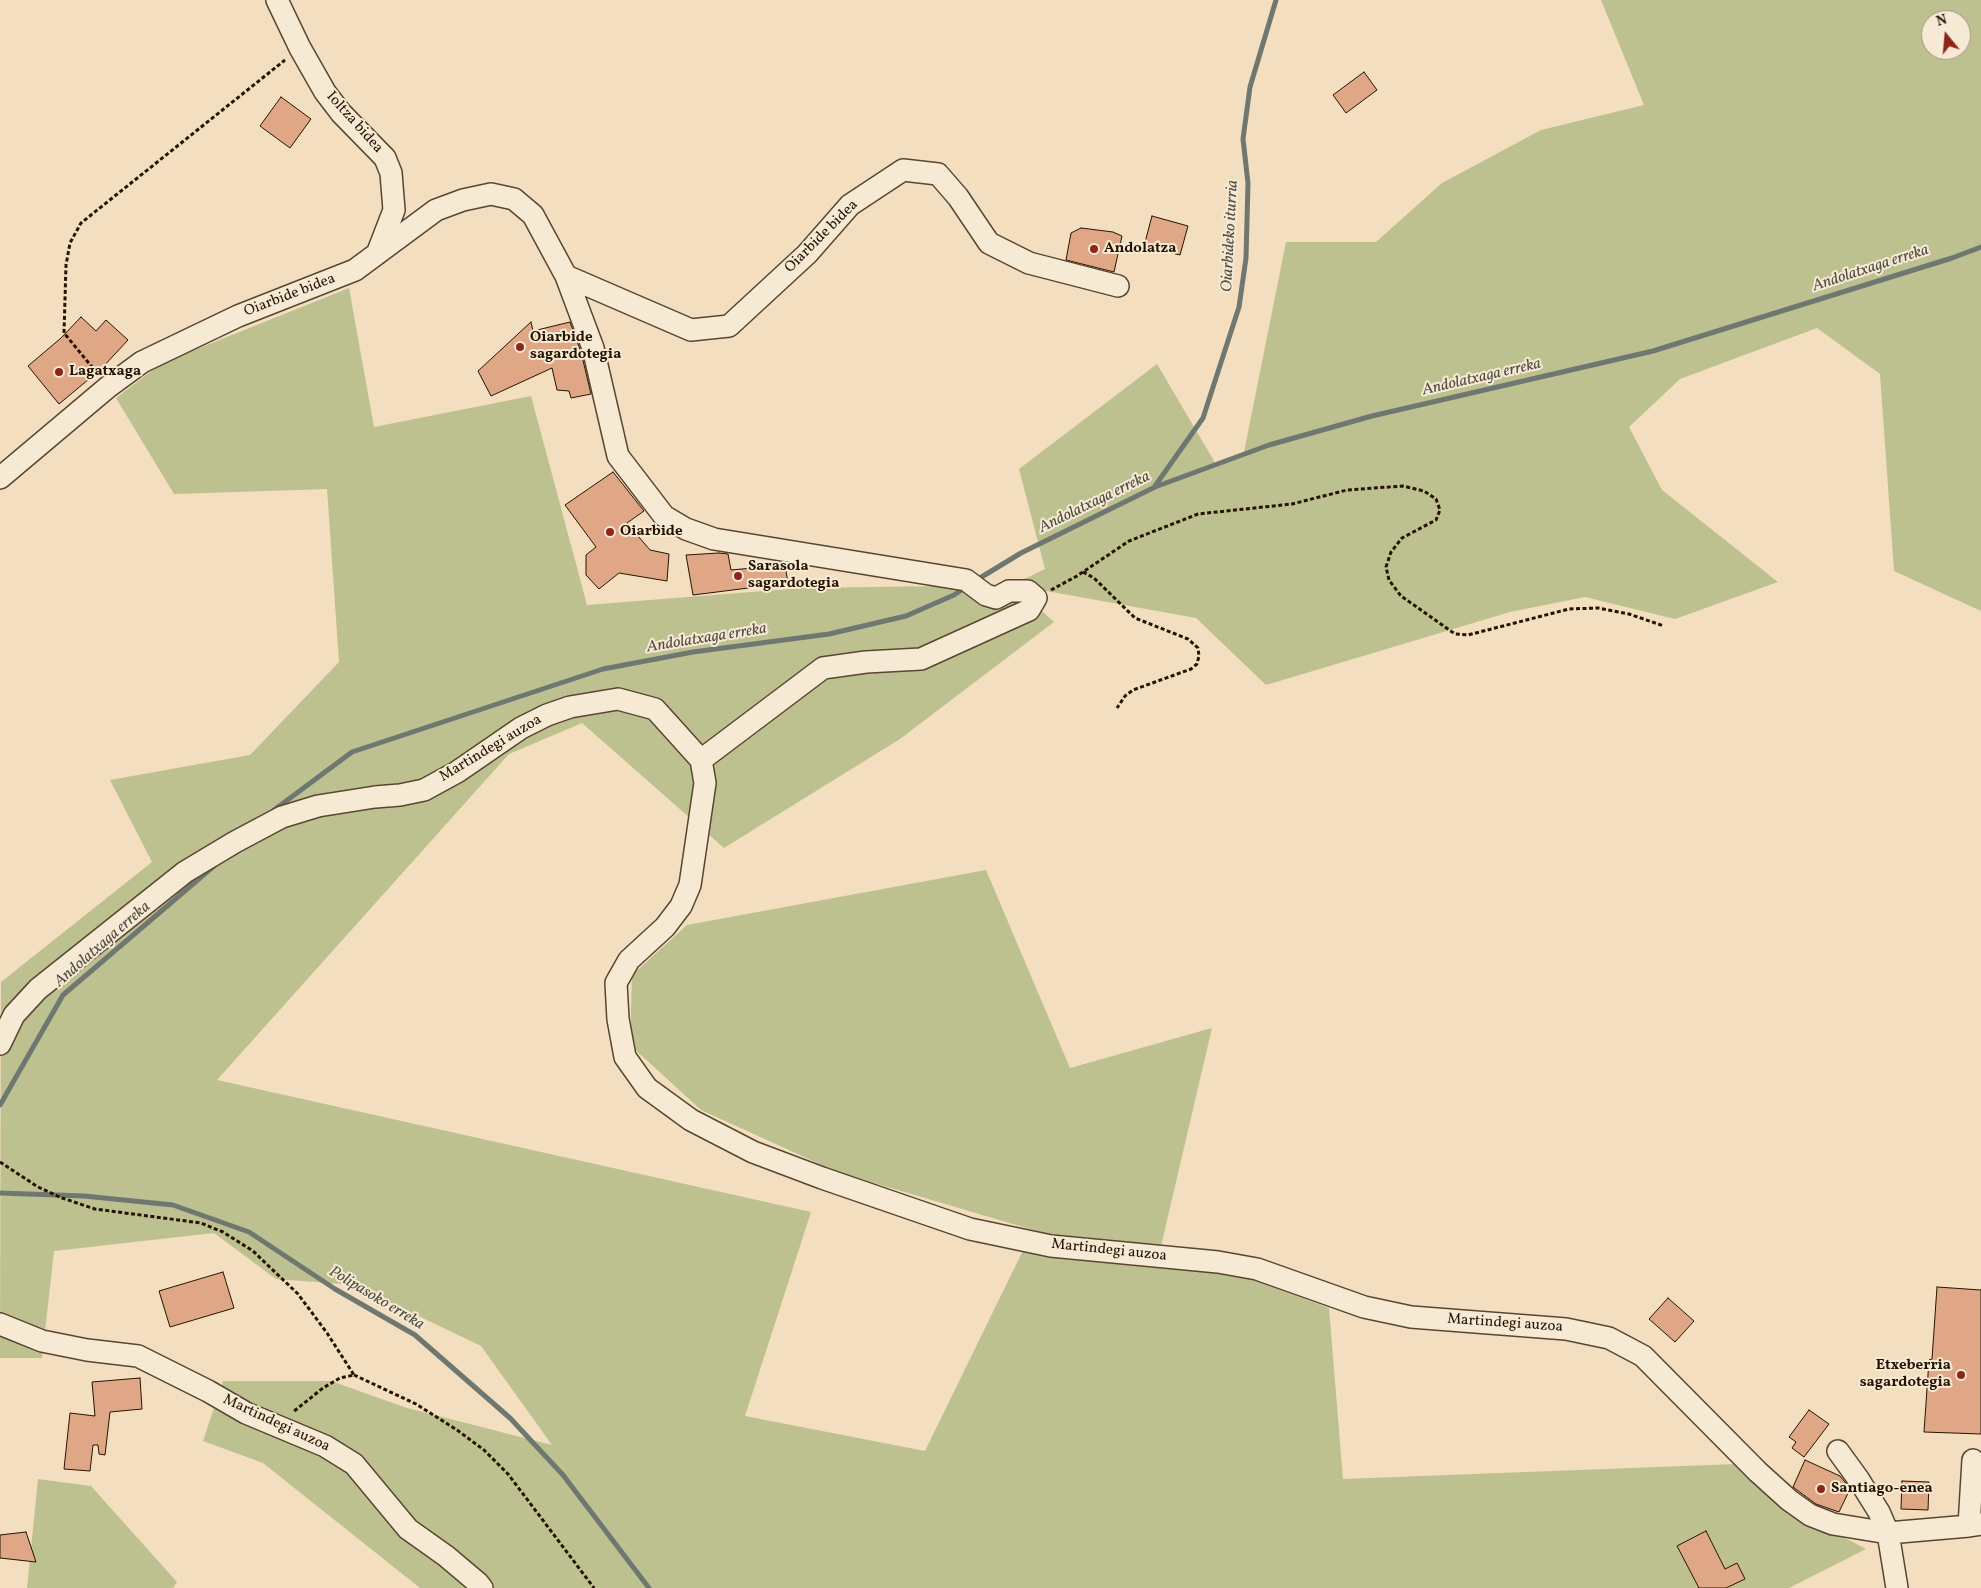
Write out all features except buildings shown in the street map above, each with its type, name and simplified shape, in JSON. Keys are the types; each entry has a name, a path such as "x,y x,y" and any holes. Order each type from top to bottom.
{"street":[{"name":"Ioltza bidea","path":"277,0 300,48 325,92 341,113 385,158 391,173 394,210 376,254"},
{"name":"Oiarbide bidea","path":"566,276 691,330 729,326 807,254 850,205 903,170 938,174 958,197 989,243 1029,263 1118,286"},
{"name":"Oiarbide bidea","path":"0,478 108,387 142,362 238,316 355,270 369,262 376,254 436,210 463,200 491,194 514,199 533,215 566,276 593,348 618,456 664,516 686,530 714,539 973,585 986,596 996,598 1009,591 1028,591 1036,598"},
{"path":"701,760 823,668 866,662 921,659 1029,610 1036,598"},
{"name":"Martindegi auzoa","path":"0,1044 14,1015 38,989 185,872 235,842 282,818 318,806 424,790 457,772 521,728 547,715 570,706 618,699 655,709 701,760 705,783 690,884 681,906 666,927 629,960 616,983 618,1019 625,1057 647,1088 691,1120 752,1152 970,1229 1051,1246 1218,1262 1257,1269 1364,1306 1411,1317 1566,1329 1609,1338 1643,1356 1758,1472 1789,1500 1810,1515 1833,1524 1888,1533 1975,1525"},
{"name":"Martindegi auzoa","path":"0,1324 42,1341 87,1350 138,1356 208,1391 246,1413 325,1446 354,1464 408,1529 452,1561 478,1582 482,1588"},
{"path":"1838,1451 1869,1496 1888,1533 1897,1588"},
{"path":"1973,1460 1975,1525"}],"path":[{"path":"108,387 64,333 66,265 70,243 81,223 300,48"},
{"path":"1036,598 1083,572 1128,541 1198,514 1292,504 1347,490 1381,486 1403,486 1424,491 1436,499 1440,510 1436,520 1402,538 1391,552 1386,567 1388,580 1401,596 1455,634 1468,635 1569,610 1598,608 1629,614 1664,626"},
{"path":"1083,572 1094,578 1135,618 1188,639 1198,648 1197,664 1191,669 1133,690 1125,696 1117,708"},
{"path":"0,1162 62,1198 95,1209 201,1223 223,1232 253,1251 298,1294 328,1333 354,1375 416,1404 484,1450 508,1474 594,1588"},
{"path":"278,1426 323,1388 340,1378 354,1375"}],"green space":[{"path":"1601,0 1981,0 1981,611 1894,571 1880,374 1817,328 1680,379 1629,427 1662,490 1778,582 1675,619 1585,597 1510,612 1266,685 1196,618 1013,585 1054,622 900,739 724,848 582,723 509,754 217,1080 811,1212 745,1416 925,1451 1033,1230 837,1172 701,1110 630,1045 632,975 687,925 986,870 1070,1068 1212,1028 1161,1246 1329,1308 1343,1479 1736,1464 1773,1501 1866,1549 1789,1588 420,1588 263,1463 203,1441 223,1381 331,1381 407,1408 552,1445 481,1346 354,1285 276,1279 214,1233 54,1251 42,1358 0,1358 1,982 152,862 110,780 250,755 339,662 327,489 174,494 116,398 162,363 349,288 374,427 531,396 587,605 802,588 1012,585 1045,569 1019,469 1157,364 1217,466 1244,452 1286,242 1376,242 1442,183 1541,130 1644,105"},
{"path":"38,1479 91,1486 177,1582 173,1588 27,1588"}],"waterway":[{"name":"Oiarbideko iturria","path":"1155,486 1203,418 1239,307 1246,258 1248,183 1243,139 1250,87 1276,0"},
{"name":"Andolatxaga erreka","path":"975,581 1021,553 1155,487 1269,445 1372,416 1653,351 1952,258 1981,247"},
{"name":"Andolatxaga erreka","path":"274,810 352,752 603,669 693,652 829,634 906,616 954,595 966,587"},
{"name":"Andolatxaga erreka","path":"0,1105 63,995 214,866"},
{"name":"Polipasoko erreka","path":"0,1193 84,1196 173,1205 249,1232 335,1289 415,1335 510,1418 563,1475 649,1588"}],"place":[{"name":"Andolatza","path":"1094,249"},
{"name":"Oiarbide sagardotegia","path":"520,347"},
{"name":"Lagatxaga","path":"59,372"},
{"name":"Oiarbide","path":"610,532"},
{"name":"Sarasola sagardotegia","path":"738,576"},
{"name":"Etxeberria sagardotegia","path":"1961,1375"},
{"name":"Santiago-enea","path":"1821,1489"}]}
